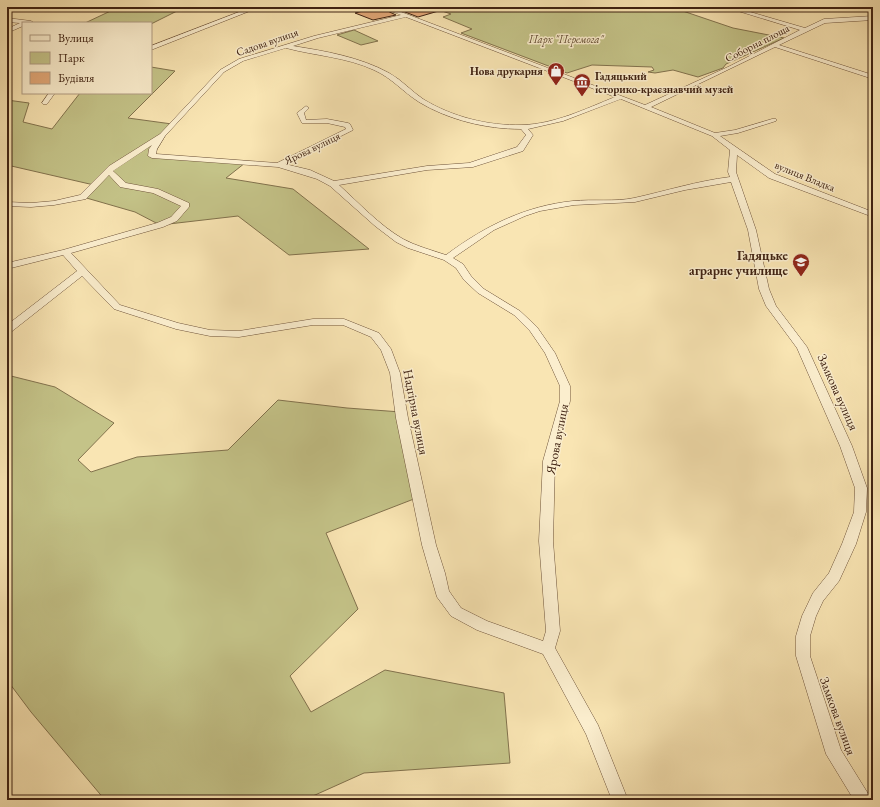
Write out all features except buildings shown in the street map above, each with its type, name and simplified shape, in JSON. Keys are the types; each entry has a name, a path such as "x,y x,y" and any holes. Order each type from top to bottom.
{"street":[{"path":"152,48 257,7"},
{"name":"вулиця Владка","path":"383,7 621,97 714,135 772,176 873,215"},
{"name":"Соборна площа","path":"728,7 805,30"},
{"name":"Садова вулиця","path":"152,156 153,149 162,135 222,72 241,60 285,46 405,16"},
{"path":"805,30 824,21 871,19"},
{"path":"7,20 22,22"},
{"path":"7,31 22,25"},
{"name":"Соборна площа","path":"645,107 776,46 805,30"},
{"path":"285,46 317,51 360,62 386,74 422,100 450,114 472,122 523,127 565,119 621,97"},
{"path":"776,46 873,77"},
{"path":"45,103 51,94"},
{"name":"Ярова вулиця","path":"278,165 350,130 348,124 327,121 304,122 300,113 306,108"},
{"path":"714,135 736,132 774,120"},
{"path":"333,184 427,168 470,165 498,157 520,149 530,135 523,127"},
{"name":"Садова вулиця","path":"7,204 31,205 54,203 83,196 109,171 162,135"},
{"name":"Замкова вулиця","path":"734,150 732,172 752,230 767,294 772,306 802,347 846,446 861,488 860,512 849,544 834,577 818,597 808,616 802,636 803,656 834,754 864,800"},
{"name":"Ярова вулиця","path":"152,156 278,165 307,172 333,184 378,224 399,240 447,258 460,266 467,278 481,291 517,313 534,329 550,353 565,386 565,401 550,461 546,541 553,631 548,649"},
{"path":"7,266 65,252 160,225 174,219 186,205 155,191 123,184 109,171"},
{"path":"447,258 468,242 495,225 531,210 574,203 635,200 712,181 734,179"},
{"name":"Надгірна вулиця","path":"65,252 101,292 118,307 176,326 210,332 239,334 313,322 344,322 375,335 386,350 395,373 402,418 429,545 442,593 456,612 482,626 548,649"},
{"path":"7,330 82,271"},
{"path":"548,649 592,730 620,800"}],"green space":[{"path":"119,7 185,7 152,24 152,22 87,22"},
{"name":"Парк \"Перемога\"","path":"430,7 671,7 733,28 784,38 726,64 723,68 698,77 673,70 655,73 648,72 654,70 652,67 592,65 567,73 461,33 472,29 443,17 451,14"},
{"path":"354,30 378,41 361,45 337,35"},
{"path":"152,67 175,71 152,94"},
{"path":"79,94 152,94 128,118 172,124 153,156 245,163 226,178 293,189 369,249 289,255 238,216 160,225 135,212 83,197 94,185 7,165 7,100 29,103 23,122 52,129"},
{"path":"7,375 55,387 114,423 78,460 91,472 137,457 228,450 278,400 347,408 401,412 419,497 326,533 358,609 290,676 311,712 385,670 504,693 510,763 364,773 304,800 105,800 31,712 7,680"}],"place":[{"name":"Нова друкарня","path":"556,86"},
{"name":"Гадяцький історико-краєзнавчий музей","path":"582,97"},
{"name":"Гадяцьке аграрне училище","path":"801,277"}]}
